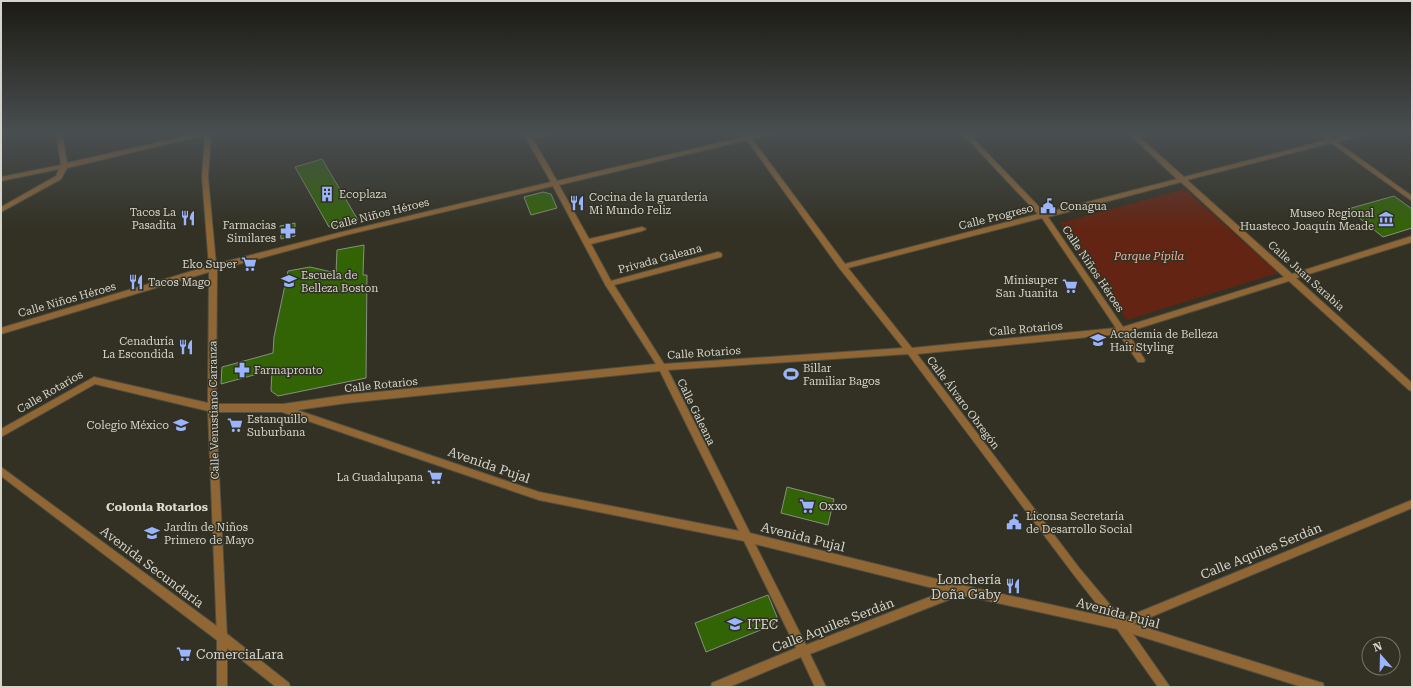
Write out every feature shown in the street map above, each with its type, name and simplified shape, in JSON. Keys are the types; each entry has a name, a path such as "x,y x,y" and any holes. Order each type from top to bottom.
{"street":[{"path":"1,178 68,165"},
{"name":"Calle Venustiano Carranza","path":"206,165 205,177 213,268 212,408 222,637 222,687"},
{"name":"Calle Galeana","path":"545,165 609,284 662,367 821,687"},
{"name":"Calle Niños Héroes","path":"1,331 213,268 346,233 627,165"},
{"name":"Calle Álvaro Obregón","path":"769,165 843,267 910,351 1077,572 1120,625 1165,687"},
{"name":"Calle Niños Héroes","path":"996,165 1044,216 1141,360"},
{"name":"Calle Juan Sarabia","path":"1167,165 1412,388"},
{"name":"Calle Progreso","path":"843,267 1044,216 1234,165"},
{"path":"1365,165 1412,199"},
{"path":"1,210 59,177 64,166"},
{"path":"587,242 642,229"},
{"name":"Calle Rotarios","path":"1,433 94,380 212,408 283,408 355,398 662,367 910,351 1121,331 1412,239"},
{"name":"Privada Galeana","path":"609,284 718,255"},
{"name":"Avenida Pujal","path":"283,408 539,496 746,536 961,590 1120,625 1319,687"},
{"name":"Avenida Secundaria","path":"1,471 286,687"},
{"name":"Calle Aquiles Serdán","path":"1120,625 1412,504"},
{"name":"Calle Aquiles Serdán","path":"716,687 803,651 961,590"}],"green space":[{"name":"Parque Pípila","path":"1185,189 1278,273 1127,320 1060,223"}],"building":[{"name":"Ecoplaza","path":"301,165 326,165 358,220 329,227 295,167"},
{"path":"543,192 551,194 557,208 531,215 524,197"},
{"name":"Museo Regional Huasteco Joaquín Meade","path":"1394,196 1412,209 1412,228 1383,237 1348,209"},
{"name":"Farmacias Similares","path":"295,223 295,236 281,239 280,226"},
{"path":"364,245 363,275 367,275 366,378 278,396 271,391 272,370 221,384 222,367 273,353 274,337 288,271 310,267 336,273 337,250"},
{"name":"Oxxo","path":"787,487 834,499 828,525 781,513"},
{"name":"ITEC","path":"768,595 777,617 773,625 706,652 695,623"}],"place":[{"name":"Ecoplaza","path":"327,194"},
{"name":"Cocina de la guardería Mi Mundo Feliz","path":"577,203"},
{"name":"Conagua","path":"1048,206"},
{"name":"Tacos La Pasadita","path":"188,218"},
{"name":"Museo Regional Huasteco Joaquín Meade","path":"1386,219"},
{"name":"Farmacias Similares","path":"288,231"},
{"name":"Eko Super","path":"249,264"},
{"name":"Escuela de Belleza Boston","path":"289,281"},
{"name":"Tacos Mago","path":"136,282"},
{"name":"Minisuper San Juanita","path":"1070,286"},
{"name":"Academia de Belleza Hair Styling","path":"1098,340"},
{"name":"Cenaduría La Escondida","path":"186,347"},
{"name":"Farmapronto","path":"242,370"},
{"name":"Billar Familiar Bagos","path":"791,374"},
{"name":"Colegio México","path":"181,425"},
{"name":"Estanquillo Suburbana","path":"235,425"},
{"name":"La Guadalupana","path":"435,477"},
{"name":"Oxxo","path":"807,506"},
{"name":"Liconsa Secretaría de Desarrollo Social","path":"1014,522"},
{"name":"Jardín de Niños Primero de Mayo","path":"152,533"},
{"name":"Lonchería Doña Gaby","path":"1013,586"},
{"name":"ITEC","path":"735,624"},
{"name":"ComerciaLara","path":"184,654"}],"district":[{"name":"Colonia Rotarios","path":"157,507"}]}
